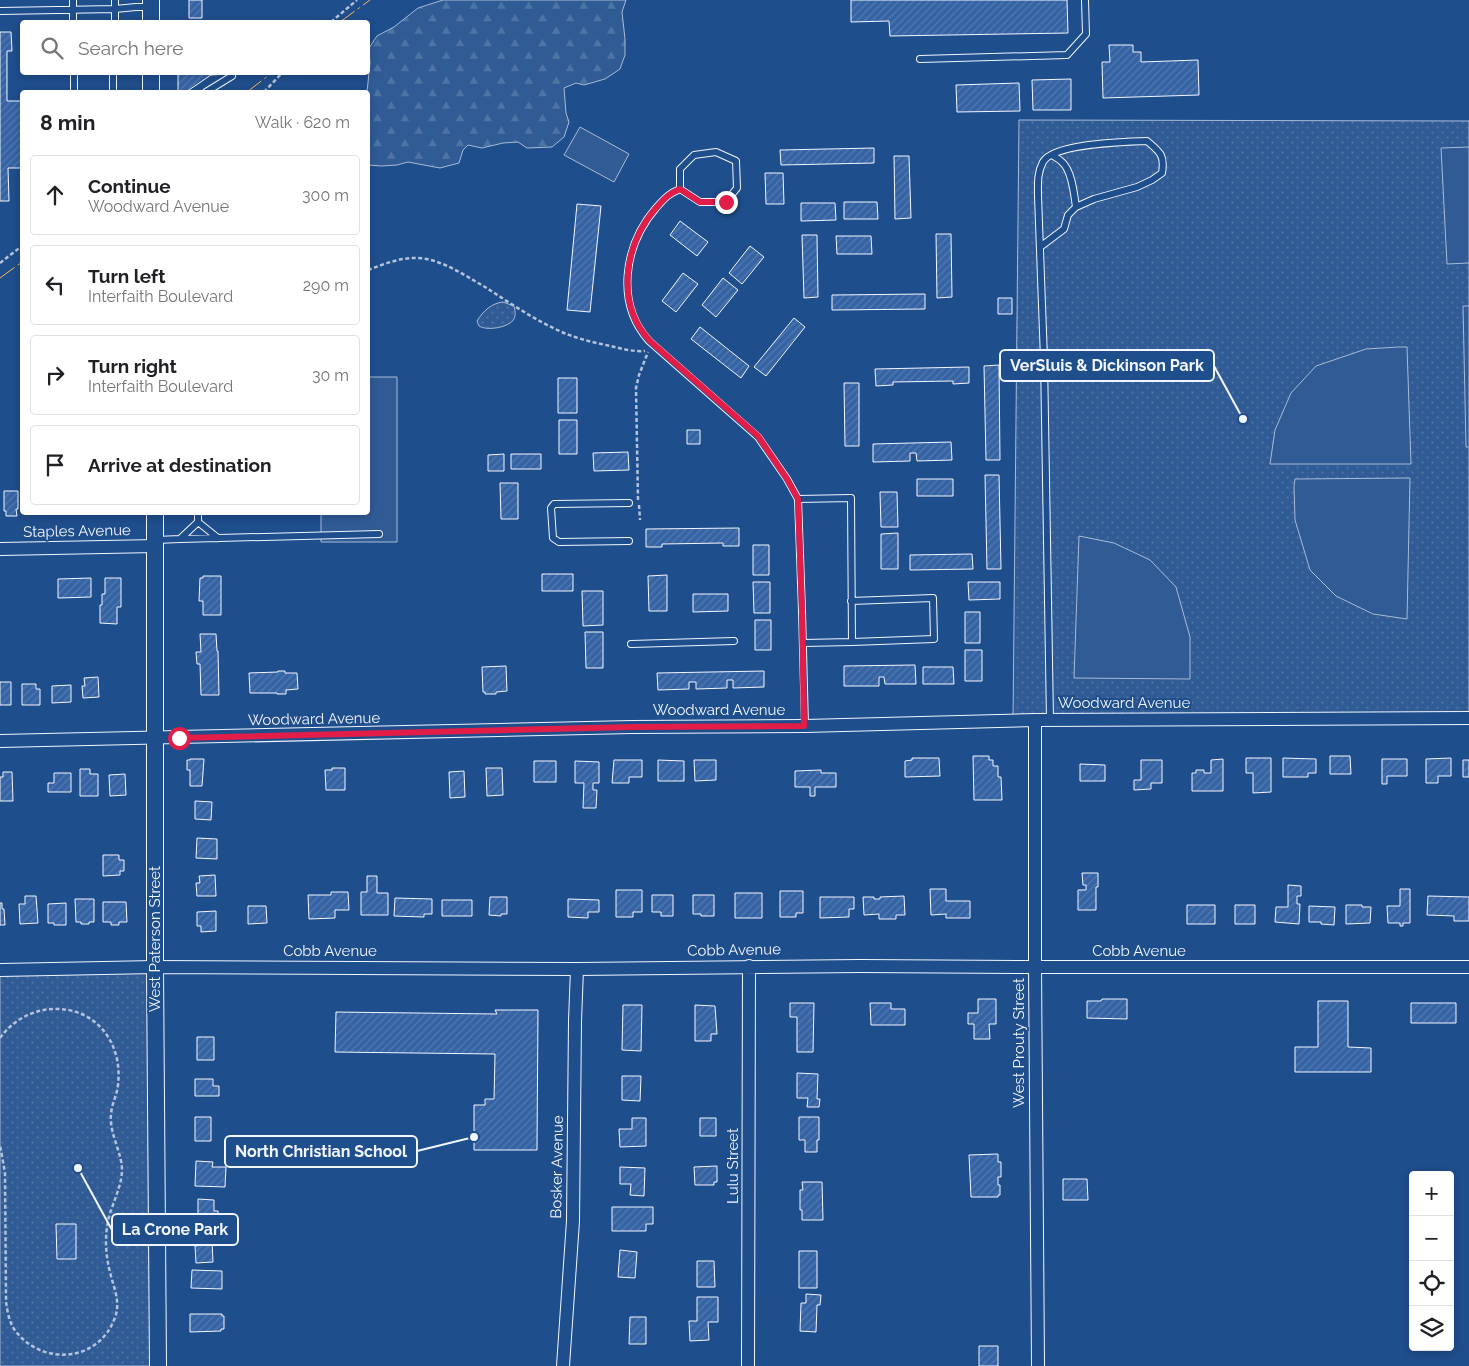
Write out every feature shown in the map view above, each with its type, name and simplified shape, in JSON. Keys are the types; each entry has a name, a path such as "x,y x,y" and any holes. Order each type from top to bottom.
{"street":[{"path":"151,75 151,90"},
{"name":"West Paterson Street","path":"155,515 155,967 158,1366"},
{"name":"Staples Avenue","path":"0,549 156,543"},
{"name":"Woodward Avenue","path":"0,741 1035,720 1469,718"},
{"name":"West Prouty Street","path":"1035,720 1038,1366"},
{"name":"Cobb Avenue","path":"0,970 155,967 576,969 750,966 1469,967"},
{"name":"Lulu Street","path":"748,1366 750,966"},
{"name":"Bosker Avenue","path":"563,1366 573,1221 576,969"}],"lane":[{"path":"73,0 74,20"},
{"path":"115,0 115,20"},
{"path":"920,59 1067,55 1086,34 1085,0"},
{"path":"0,11 136,7 151,10"},
{"path":"74,75 74,90"},
{"path":"113,75 113,90"},
{"path":"209,90 232,76"},
{"path":"1040,247 1064,229 1068,215 1076,207 1094,199 1137,187 1162,173 1164,161 1160,151 1147,141 1103,143 1060,150 1044,160 1039,174 1038,196 1044,369 1050,720"},
{"path":"716,152 736,161 737,188 726,202 700,202 680,189 680,169 694,155 716,152"},
{"path":"1052,155 1063,163 1068,171 1073,185 1076,207"},
{"path":"680,189 669,194 650,214 642,227 630,256 627,274 628,295 632,312 642,333 758,436 798,499 804,726"},
{"path":"798,499 851,498 852,642"},
{"path":"628,503 554,504 551,508 553,538 559,542 629,541"},
{"path":"180,539 198,522 198,515"},
{"path":"198,522 218,538"},
{"path":"156,543 180,539 379,534"},
{"path":"803,644 934,639 933,598 851,601"},
{"path":"631,644 734,641"}],"path":[{"path":"333,20 357,0"},
{"path":"266,90 280,75"},
{"path":"0,264 20,248"},
{"path":"370,269 409,258 431,260 464,274 536,318 563,332 617,348 643,352 650,350 639,375 636,388 640,520"},
{"path":"0,1038 13,1023 29,1013 61,1009 89,1018 106,1034 115,1049 119,1076 117,1092 112,1107 111,1125 122,1168 120,1187 108,1219 106,1241 108,1266 117,1298 117,1308 115,1318 107,1333 88,1350 69,1356 50,1355 33,1348 14,1328 7,1310 6,1300 5,1173 0,1145"}],"green space":[{"path":"443,0 626,0 622,12 625,55 620,69 605,79 584,85 576,83 564,88 566,113 569,122 564,137 552,147 527,148 518,142 482,148 468,145 463,150 459,163 440,168 408,162 397,165 370,165 370,90 367,90 370,75 370,46 377,36 394,27 418,8"},
{"path":"1019,120 1469,121 1469,717 1013,720"},
{"path":"503,302 514,306 515,316 511,322 497,328 482,328 479,326 477,321 485,311 495,304"},
{"path":"155,967 158,1366 0,1366 0,970"}],"shaded area":[{"path":"580,127 629,154 614,182 564,155"},
{"path":"1469,147 1469,263 1447,264 1441,148"},
{"path":"1463,306 1469,306 1469,447 1466,447"},
{"path":"1407,347 1411,464 1270,464 1275,430 1291,393 1316,366 1366,349"},
{"path":"370,377 397,377 397,542 321,542 321,515 370,515"},
{"path":"1410,478 1407,619 1373,614 1336,596 1310,570 1295,520 1294,486 1295,479"},
{"path":"1079,536 1114,543 1150,560 1176,587 1190,637 1190,679 1074,678"}],"building":[{"path":"189,0 202,0 202,18 189,18"},
{"path":"851,0 1067,0 1068,33 890,36 889,21 851,22"},
{"path":"0,32 11,32 12,51 7,51 7,101 20,101 20,168 8,168 9,201 0,201"},
{"path":"1109,45 1133,45 1133,52 1141,52 1141,62 1198,60 1199,95 1103,98 1102,62 1110,62"},
{"path":"178,75 211,75 189,90 178,90"},
{"path":"1071,79 1071,110 1033,110 1032,80"},
{"path":"1019,83 1020,111 957,112 956,85"},
{"path":"874,148 874,163 781,165 780,150"},
{"path":"894,156 909,156 911,218 895,219"},
{"path":"765,173 783,173 784,204 766,204"},
{"path":"844,202 877,202 878,219 844,219"},
{"path":"801,203 835,203 836,220 801,221"},
{"path":"577,204 601,206 590,312 567,310"},
{"path":"680,221 708,242 697,256 670,235"},
{"path":"936,234 951,234 952,297 937,298"},
{"path":"802,235 817,235 818,297 804,298"},
{"path":"836,236 871,236 872,254 837,254"},
{"path":"750,246 764,257 742,284 729,273"},
{"path":"683,273 698,284 676,312 662,301"},
{"path":"723,278 738,290 716,317 702,305"},
{"path":"925,294 925,309 832,310 832,295"},
{"path":"998,298 1012,298 1012,314 998,314"},
{"path":"794,318 805,327 766,376 754,367"},
{"path":"700,327 749,366 741,378 691,339"},
{"path":"999,365 1000,460 986,460 984,366"},
{"path":"969,367 969,383 953,384 953,381 893,382 893,385 876,386 875,369"},
{"path":"558,378 577,378 577,413 558,413"},
{"path":"844,383 859,383 859,446 845,446"},
{"path":"559,420 577,420 577,454 559,454"},
{"path":"687,430 700,430 700,444 687,444"},
{"path":"951,442 952,460 917,461 916,453 910,453 910,461 873,462 873,444"},
{"path":"628,452 629,470 594,471 593,453"},
{"path":"504,454 504,471 488,471 488,455"},
{"path":"511,454 541,454 541,469 511,469"},
{"path":"985,475 999,475 1001,569 987,569"},
{"path":"917,479 953,479 953,496 917,496"},
{"path":"500,483 518,483 518,519 501,519"},
{"path":"4,491 18,491 17,516 6,516 6,511 4,511"},
{"path":"880,492 897,492 898,527 881,527"},
{"path":"739,528 739,546 723,546 723,543 662,544 662,547 646,547 646,529"},
{"path":"898,533 898,569 881,569 881,534"},
{"path":"753,545 769,545 769,575 753,575"},
{"path":"972,554 973,569 910,570 910,555"},
{"path":"542,574 573,574 573,591 542,591"},
{"path":"667,575 667,611 649,611 648,576"},
{"path":"203,576 221,576 221,615 203,615 203,601 199,601 200,578 203,578"},
{"path":"91,578 91,597 58,598 58,579"},
{"path":"105,578 121,578 121,607 117,607 117,624 100,623 100,605 102,605 102,594 105,594"},
{"path":"753,582 770,582 770,613 754,613"},
{"path":"968,582 1000,582 1000,599 969,600"},
{"path":"582,591 603,591 603,625 583,626"},
{"path":"693,594 728,594 728,611 693,612"},
{"path":"965,612 980,612 980,643 965,643"},
{"path":"755,620 771,620 771,650 755,650"},
{"path":"585,632 603,632 603,668 586,668"},
{"path":"200,634 216,634 219,695 201,695 200,664 197,664 196,652 201,652"},
{"path":"965,650 982,650 982,681 965,681"},
{"path":"915,665 916,684 885,684 884,677 879,677 879,686 844,686 844,666"},
{"path":"506,666 507,691 485,694 483,692 482,667"},
{"path":"923,667 953,667 954,684 923,684"},
{"path":"278,671 297,673 298,689 286,690 286,694 250,693 249,673"},
{"path":"764,671 764,687 733,688 733,680 727,680 727,688 696,689 696,682 689,682 689,689 658,690 657,673"},
{"path":"98,677 99,697 83,698 82,686 85,686 84,678"},
{"path":"0,682 11,682 11,705 0,705"},
{"path":"22,684 36,684 36,689 40,689 40,705 22,705"},
{"path":"71,685 71,702 52,703 52,686"},
{"path":"973,756 989,756 989,760 993,760 993,766 998,766 998,777 1001,777 1002,800 974,800"},
{"path":"1330,756 1350,756 1351,774 1330,774"},
{"path":"912,758 939,758 940,776 905,777 905,761 912,760"},
{"path":"1246,758 1271,758 1271,792 1253,793 1253,773 1246,773"},
{"path":"1283,758 1316,759 1316,773 1308,773 1308,777 1283,777"},
{"path":"1451,758 1451,776 1438,776 1438,783 1426,783 1426,759"},
{"path":"204,759 202,786 190,786 190,770 187,770 187,760"},
{"path":"1223,759 1223,791 1192,791 1192,773 1196,773 1196,770 1204,770 1204,773 1211,773 1211,760"},
{"path":"1382,759 1407,759 1407,776 1387,776 1387,784 1382,784"},
{"path":"614,760 642,760 642,777 629,777 629,783 612,783"},
{"path":"658,760 684,761 684,781 658,781"},
{"path":"694,760 716,760 716,780 695,781"},
{"path":"1141,760 1162,760 1162,783 1151,783 1151,789 1134,790 1134,780 1141,780"},
{"path":"1463,760 1469,760 1469,777 1463,777"},
{"path":"534,761 556,761 556,782 534,782"},
{"path":"575,761 599,762 599,783 593,783 593,790 597,790 596,808 583,808 584,783 575,783"},
{"path":"1080,764 1105,765 1105,781 1080,781"},
{"path":"332,768 345,768 345,790 326,790 325,770 332,770"},
{"path":"486,768 502,768 503,795 487,796"},
{"path":"80,769 90,769 90,774 98,774 98,796 80,796"},
{"path":"821,770 821,773 836,773 836,787 815,787 815,796 810,796 810,787 795,787 795,771"},
{"path":"464,771 465,797 450,798 449,772"},
{"path":"3,772 12,772 13,801 0,801 0,777 3,777"},
{"path":"54,773 71,773 71,792 48,792 48,783 54,783"},
{"path":"125,774 126,795 110,796 109,775"},
{"path":"195,801 212,802 211,820 195,819"},
{"path":"197,838 217,839 217,859 196,858"},
{"path":"103,855 119,855 119,860 124,860 124,871 120,871 120,875 103,876"},
{"path":"1082,873 1098,873 1096,910 1078,910 1078,890 1086,890 1086,885 1083,885"},
{"path":"215,875 216,896 197,896 196,883 200,883 199,876"},
{"path":"367,876 377,876 377,893 388,893 388,915 361,915 361,892 367,892"},
{"path":"1288,885 1301,886 1301,896 1297,896 1297,904 1300,904 1299,924 1275,922 1276,907 1288,907"},
{"path":"930,889 946,889 946,901 970,901 970,918 946,918 946,914 931,915"},
{"path":"1400,889 1410,889 1410,923 1403,923 1403,926 1400,926 1400,923 1388,923 1387,906 1400,906"},
{"path":"616,890 642,890 642,912 633,912 633,917 616,917"},
{"path":"780,891 803,891 803,913 796,913 796,917 780,917"},
{"path":"331,892 348,892 349,910 335,910 335,918 309,919 308,895 331,895"},
{"path":"735,893 762,893 762,918 735,918"},
{"path":"652,895 673,895 673,916 661,916 661,912 652,912"},
{"path":"693,895 714,895 714,916 693,914"},
{"path":"25,896 36,896 38,923 20,924 19,904 25,904"},
{"path":"904,896 905,915 896,915 896,919 879,919 879,914 864,915 863,897 880,899 880,897"},
{"path":"1428,896 1469,897 1469,921 1454,921 1454,916 1427,915"},
{"path":"490,897 507,897 507,914 501,914 501,916 489,915"},
{"path":"820,897 854,897 854,909 849,909 849,917 820,918"},
{"path":"395,898 432,899 432,914 424,914 424,917 394,916"},
{"path":"75,899 94,899 94,922 81,924 81,922 76,922"},
{"path":"568,899 599,900 599,912 588,912 588,918 568,917"},
{"path":"442,900 472,900 472,916 442,916"},
{"path":"103,902 126,902 127,922 111,925 111,922 103,922"},
{"path":"0,903 2,903 2,909 4,909 5,925 0,925"},
{"path":"66,903 66,925 48,923 48,904"},
{"path":"1187,905 1215,905 1215,924 1187,924"},
{"path":"1235,905 1255,905 1255,924 1235,924"},
{"path":"1346,905 1371,907 1370,923 1346,924"},
{"path":"248,906 266,906 267,923 248,924"},
{"path":"1309,906 1335,907 1334,925 1309,922"},
{"path":"216,911 216,931 201,932 201,926 197,926 197,912"},
{"path":"978,999 996,999 996,1024 989,1024 990,1039 974,1039 974,1024 968,1024 968,1013 978,1013"},
{"path":"1102,999 1127,999 1127,1019 1087,1018 1087,1001 1101,1001"},
{"path":"1318,1001 1348,1001 1348,1047 1371,1048 1371,1072 1295,1072 1295,1047 1318,1047"},
{"path":"790,1003 814,1003 813,1052 797,1052 797,1017 790,1017"},
{"path":"870,1003 891,1003 891,1009 905,1009 905,1025 871,1025"},
{"path":"1411,1003 1456,1003 1456,1023 1411,1023"},
{"path":"623,1005 642,1005 641,1051 622,1050"},
{"path":"695,1005 715,1006 717,1034 711,1034 711,1041 695,1041"},
{"path":"495,1010 538,1010 537,1150 474,1150 474,1105 485,1105 485,1099 494,1099 495,1054 335,1052 336,1012 497,1014"},
{"path":"197,1037 214,1037 214,1060 197,1060"},
{"path":"797,1073 818,1074 817,1099 820,1099 819,1107 807,1107 808,1098 797,1098"},
{"path":"622,1076 641,1076 640,1101 622,1100"},
{"path":"195,1079 213,1079 213,1086 219,1086 219,1096 195,1096"},
{"path":"195,1117 211,1117 211,1141 195,1141"},
{"path":"799,1117 819,1117 817,1152 805,1152 805,1140 799,1140"},
{"path":"632,1118 646,1118 646,1146 620,1147 619,1129 632,1129"},
{"path":"700,1118 716,1118 716,1136 700,1136"},
{"path":"998,1154 998,1162 1001,1162 1001,1177 998,1177 1000,1195 998,1197 971,1197 969,1155"},
{"path":"196,1161 213,1162 212,1167 226,1167 225,1187 195,1186"},
{"path":"717,1166 717,1182 714,1182 714,1185 695,1185 694,1167"},
{"path":"620,1167 645,1168 644,1196 630,1195 631,1184 620,1184"},
{"path":"1063,1179 1087,1179 1088,1200 1063,1200"},
{"path":"802,1182 822,1182 823,1220 802,1220 800,1190 803,1190"},
{"path":"198,1199 214,1200 214,1211 218,1211 218,1220 198,1220"},
{"path":"612,1207 653,1207 653,1224 646,1224 646,1231 612,1231"},
{"path":"56,1224 76,1224 76,1259 57,1259"},
{"path":"204,1240 212,1240 213,1262 196,1263 195,1246 204,1245"},
{"path":"620,1250 637,1252 635,1278 618,1277"},
{"path":"799,1251 817,1251 817,1288 799,1288"},
{"path":"697,1261 714,1261 715,1287 697,1287"},
{"path":"192,1270 222,1271 222,1289 191,1288"},
{"path":"806,1294 821,1295 820,1305 817,1305 816,1332 800,1331 801,1303 806,1303"},
{"path":"697,1297 718,1297 718,1322 708,1322 709,1340 690,1341 689,1321 697,1321"},
{"path":"190,1314 222,1314 224,1316 224,1329 221,1329 221,1331 190,1332"},
{"path":"630,1317 646,1317 646,1344 629,1344"},
{"path":"979,1346 998,1346 998,1366 979,1366"}],"power":[{"path":"343,20 370,0"},
{"path":"250,90 269,75"},
{"path":"0,278 20,263"}],"place":[{"name":"VerSluis & Dickinson Park","path":"1243,419"},
{"name":"North Christian School","path":"474,1137"},
{"name":"La Crone Park","path":"78,1168"}],"route":[{"path":"179,738 632,727 804,726 798,499 758,436 642,333 628,300 627,274 630,256 642,227 650,214 669,194 680,189 700,202 726,202"}]}
